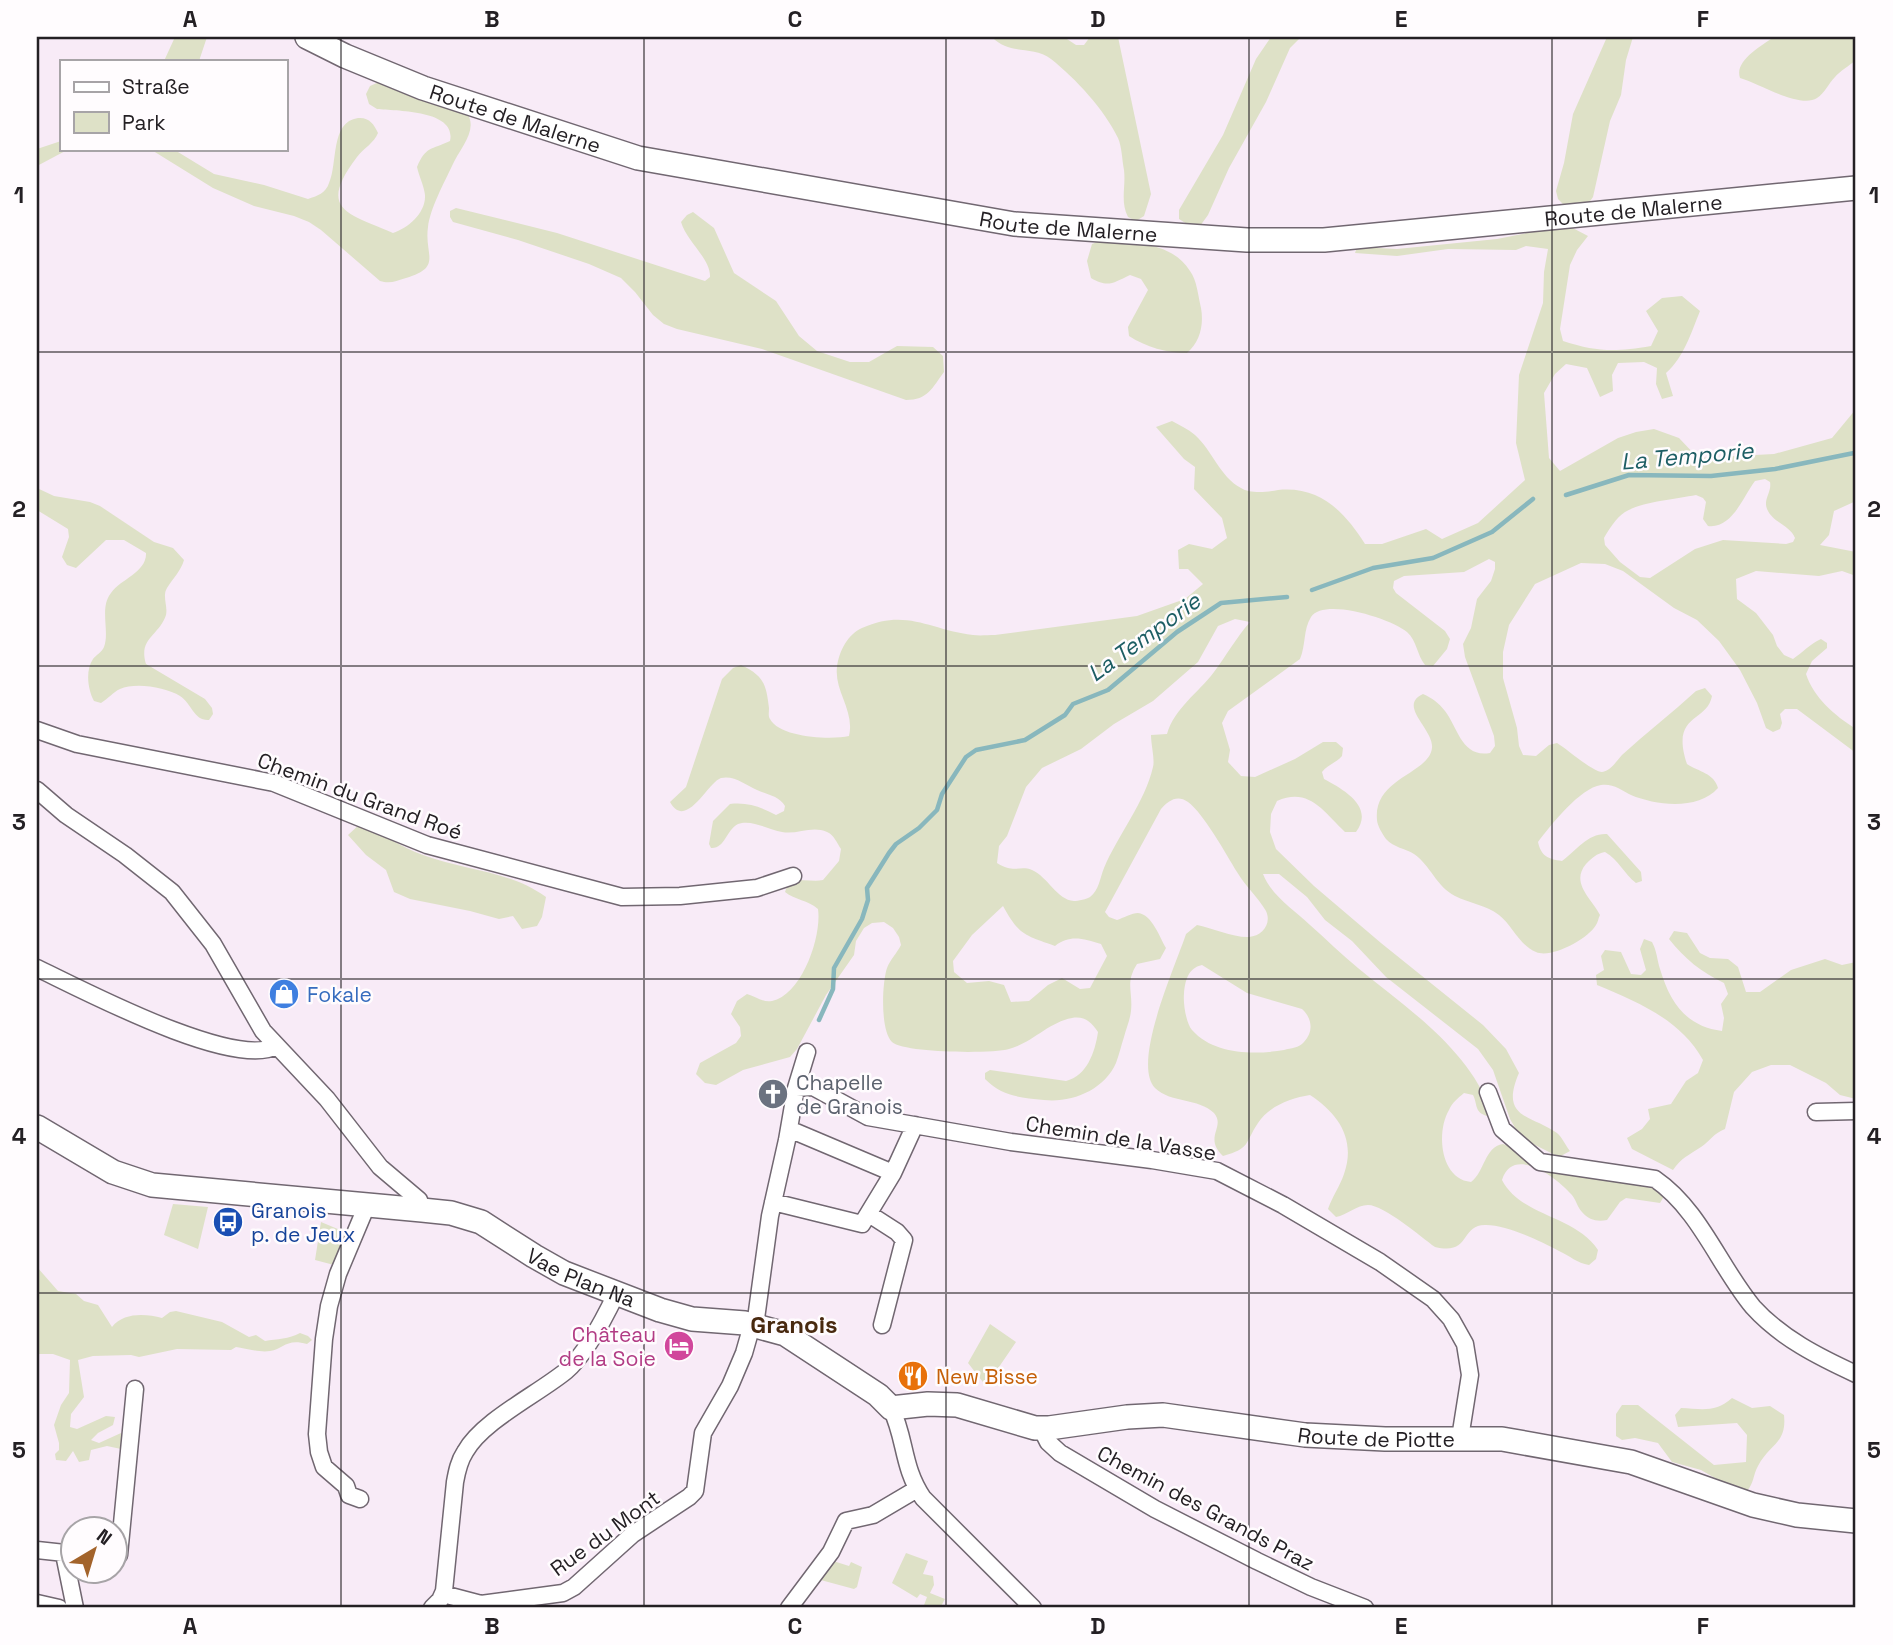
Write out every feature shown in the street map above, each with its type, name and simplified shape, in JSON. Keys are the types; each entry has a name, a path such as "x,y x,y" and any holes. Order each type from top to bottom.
{"street":[{"name":"Route de Malerne","path":"307,37 423,88 638,158 1014,223 1247,240 1324,240 1856,188"},
{"name":"Chemin du Grand Roé","path":"37,730 63,741 284,786 419,842 622,897 680,896 757,888 793,876"},
{"path":"37,790 66,816 125,855 172,892 214,944 253,1016 276,1046 327,1100 380,1167 421,1202 422,1210"},
{"path":"37,968 194,1039 250,1052 269,1050 276,1046"},
{"name":"Rue du Mont","path":"443,1594 481,1604 563,1593 574,1587 633,1534 695,1491 704,1431 730,1386 754,1325 773,1202 796,1088 807,1052"},
{"name":"Chemin de la Vasse","path":"796,1088 813,1087 868,1117 1011,1142 1217,1171 1283,1205 1380,1262 1433,1299 1451,1319 1465,1344 1470,1375 1460,1438"},
{"path":"1488,1092 1502,1129 1541,1162 1655,1179 1669,1189 1690,1214 1753,1306 1777,1331 1823,1359 1856,1374"},
{"path":"1816,1112 1856,1111"},
{"path":"773,1202 858,1224 864,1223 893,1173 915,1125"},
{"name":"Vae Plan Na","path":"37,1127 113,1172 141,1183 160,1187 451,1213 481,1222 550,1265 616,1294 684,1317 754,1325 785,1334 878,1395 891,1408"},
{"path":"789,1129 893,1173"},
{"path":"360,1499 349,1495 346,1486 324,1467 317,1434 324,1339 330,1306 338,1274 367,1205"},
{"path":"869,1214 897,1231 904,1240 882,1325"},
{"path":"432,1608 443,1594 455,1482 458,1466 466,1450 480,1433 574,1363 616,1294"},
{"path":"124,1516 135,1389"},
{"name":"Route de Piotte","path":"891,1408 928,1404 957,1405 1041,1428 1114,1418 1163,1415 1305,1435 1385,1439 1502,1439 1620,1459 1753,1505 1797,1515 1856,1521"},
{"path":"891,1408 898,1422 910,1476 917,1489 939,1516 1032,1608"},
{"name":"Chemin des Grands Praz","path":"1041,1428 1048,1442 1060,1453 1155,1509 1295,1580 1365,1608"},
{"path":"789,1608 831,1552 846,1521 873,1515 917,1489"},
{"path":"37,1550 60,1553"},
{"path":"73,1586 75,1608"},
{"path":"37,1602 59,1608"}],"green space":[{"path":"175,37 207,37 199,60 164,60"},
{"path":"992,37 1064,37 1076,45 1084,45 1090,37 1118,37 1151,194 1144,216 1136,221 1128,217 1124,205 1124,170 1119,142 1105,116 1089,95 1051,59 1037,52 1014,49"},
{"path":"1271,37 1301,37 1290,48 1266,102 1229,168 1208,215 1200,226 1190,226 1179,219 1179,210 1223,135 1256,59"},
{"path":"1607,37 1633,37 1626,60 1621,95 1610,121 1593,197 1588,204 1564,205 1558,199 1556,191 1573,114"},
{"path":"1774,37 1856,37 1856,60 1837,75 1817,98 1810,101 1790,98 1740,78 1739,72 1745,60"},
{"path":"379,82 466,112 471,125 467,139 431,212 427,237 428,264 417,274 399,280 380,281 309,222 254,206 213,188 152,150 175,150 214,174 264,185 308,199 321,194 328,186 336,144 343,127 358,118 368,120 378,133 345,175 339,188 339,199 351,214 393,233 410,224 423,208 424,188 417,167 426,152 450,141 450,131 444,123 424,114 377,109 369,104 366,94 370,86"},
{"path":"60,141 60,150 67,150 37,166 37,149"},
{"path":"456,208 557,233 705,281 710,277 707,264 681,222 693,212 714,228 734,273 776,301 799,336 817,351 850,362 869,362 897,346 933,347 943,356 944,372 925,395 906,400 762,349 677,329 664,324 653,315 621,278 518,240 453,222 450,211"},
{"path":"1567,225 1588,236 1570,265 1560,329 1563,341 1606,350 1651,346 1658,331 1646,311 1662,298 1682,296 1700,311 1682,352 1666,373 1673,396 1662,399 1656,384 1657,368 1644,362 1618,363 1612,375 1613,391 1600,397 1587,368 1566,364 1555,374 1544,393 1549,458 1560,471 1618,438 1654,429 1679,438 1698,458 1774,454 1832,438 1856,409 1856,501 1834,511 1829,535 1820,545 1856,552 1856,576 1842,571 1819,576 1756,571 1736,579 1737,599 1756,613 1784,655 1793,659 1821,639 1827,643 1827,648 1812,661 1806,674 1814,691 1826,705 1856,729 1856,753 1797,709 1785,709 1780,714 1780,729 1773,732 1766,728 1740,670 1719,641 1697,620 1674,608 1623,571 1605,564 1581,563 1535,584 1509,625 1503,652 1503,678 1523,755 1536,756 1549,745 1557,743 1598,771 1605,771 1696,691 1705,688 1712,696 1709,705 1686,727 1683,748 1687,764 1710,776 1718,788 1700,800 1677,804 1641,799 1617,787 1601,785 1575,800 1538,842 1543,854 1562,861 1588,839 1607,834 1641,872 1642,881 1636,883 1605,852 1595,856 1586,864 1580,878 1584,891 1600,915 1596,925 1569,946 1551,953 1530,949 1499,915 1448,892 1420,859 1386,839 1377,820 1378,806 1383,795 1429,757 1431,741 1414,705 1416,699 1423,694 1443,708 1462,740 1473,751 1490,753 1495,746 1463,644 1471,628 1477,599 1491,581 1495,569 1495,562 1489,559 1464,572 1404,576 1394,581 1393,588 1396,593 1445,631 1450,639 1447,649 1433,666 1425,665 1407,632 1387,621 1358,612 1329,609 1318,611 1311,617 1307,627 1300,659 1228,711 1222,723 1230,750 1228,762 1241,776 1255,777 1295,759 1323,742 1336,742 1343,748 1342,756 1322,772 1324,779 1340,788 1359,807 1362,815 1356,832 1345,832 1315,803 1298,797 1288,797 1277,801 1271,814 1270,832 1276,849 1314,886 1381,943 1483,1025 1506,1049 1519,1073 1513,1099 1516,1107 1521,1114 1557,1133 1570,1151 1559,1157 1521,1138 1510,1119 1493,1070 1478,1049 1386,977 1352,941 1325,920 1307,897 1279,874 1263,874 1271,889 1284,902 1435,1032 1468,1069 1492,1113 1487,1116 1480,1112 1473,1095 1464,1093 1452,1105 1445,1119 1442,1142 1443,1153 1453,1173 1471,1182 1492,1150 1503,1144 1583,1175 1652,1188 1662,1192 1660,1203 1626,1198 1607,1220 1590,1219 1580,1210 1571,1194 1545,1173 1525,1165 1515,1165 1508,1170 1502,1180 1522,1202 1588,1238 1598,1250 1596,1259 1589,1265 1523,1234 1494,1226 1478,1226 1472,1229 1460,1244 1446,1249 1435,1247 1375,1206 1364,1205 1336,1217 1328,1209 1344,1174 1348,1150 1346,1139 1337,1119 1310,1095 1274,1107 1258,1123 1243,1148 1223,1156 1215,1143 1218,1123 1214,1113 1201,1105 1168,1096 1155,1088 1149,1075 1148,1058 1152,1036 1165,990 1186,934 1197,925 1237,936 1254,936 1265,928 1268,916 1201,815 1188,802 1180,799 1170,801 1161,809 1105,912 1117,920 1136,913 1143,914 1151,922 1166,948 1160,959 1137,964 1133,971 1130,982 1130,1014 1117,1060 1104,1081 1086,1093 1055,1100 1019,1097 1005,1093 985,1079 985,1073 990,1070 1066,1081 1073,1078 1085,1069 1089,1062 1098,1032 1081,1018 1064,1020 1017,1046 999,1051 930,1050 900,1046 892,1042 885,1027 884,984 887,968 901,945 893,928 884,922 872,923 864,928 856,941 854,955 826,995 790,1057 743,1070 716,1085 705,1083 696,1074 700,1063 736,1043 741,1036 740,1027 731,1014 737,1001 747,994 772,1001 783,996 801,976 817,934 818,909 785,892 791,883 796,881 823,880 839,861 841,849 832,835 821,830 788,833 749,823 738,824 719,846 711,848 709,844 713,821 730,804 754,806 776,815 784,811 785,806 776,798 735,779 726,777 716,781 697,802 683,811 676,809 670,802 686,787 722,679 733,668 741,665 755,673 765,687 769,718 784,730 807,736 849,736 849,718 838,684 837,667 845,644 852,634 862,628 878,622 906,620 973,635 995,635 1137,616 1185,599 1203,584 1188,569 1179,569 1178,550 1189,544 1212,549 1227,538 1222,518 1194,489 1195,467 1184,459 1156,427 1172,421 1195,435 1227,477 1241,488 1259,492 1293,490 1318,497 1339,511 1365,544 1382,544 1426,529 1442,539 1478,523 1525,480 1516,443 1519,375 1543,303 1548,249 1526,246 1516,250 1448,249 1397,256 1355,253 1357,247 1397,249 1497,239","holes":["1765,479 1770,482 1767,509 1773,518 1793,534 1793,542 1786,544 1723,540 1695,549 1650,578 1640,577 1620,562 1605,545 1604,538 1622,514 1659,501 1696,495 1703,498 1706,502 1703,519 1708,526 1716,526 1736,511 1755,481","1235,619 1250,622 1214,672 1175,717 1167,734 1151,735 1153,764 1149,780 1093,894 1082,900 1068,900 1057,893 1038,873 1024,868 1008,868 997,863 999,846 1007,836 1026,787 1042,768 1081,749 1114,724 1153,701 1198,662 1218,626","1003,906 1018,928 1029,936 1055,946 1072,939 1101,944 1107,956 1090,988 1080,989 1062,978 1048,985 1029,1001 1011,1002 1004,985 989,981 967,983 954,972 953,961 972,935","1202,965 1247,993 1302,1009 1310,1025 1307,1038 1295,1048 1260,1052 1223,1049 1201,1038 1190,1027 1184,1002 1186,980 1190,972"]},
{"path":"1105,239 1163,249 1182,261 1190,271 1197,288 1202,321 1198,338 1187,353 1157,349 1129,336 1128,327 1148,290 1141,279 1130,275 1110,283 1091,278 1087,261 1092,244"},
{"path":"37,488 54,496 100,506 154,542 173,548 184,560 166,591 166,615 147,643 144,655 146,664 205,699 212,708 213,714 209,720 196,715 180,696 150,686 126,687 117,690 101,703 94,701 88,675 93,659 106,641 105,612 108,599 115,588 142,565 146,553 124,540 106,540 76,568 67,565 62,557 69,537 68,529 37,510"},
{"path":"361,823 423,855 502,876 532,888 546,897 542,917 537,926 522,929 513,916 499,919 410,899 394,892 386,870 366,855 348,835"},
{"path":"1674,931 1687,933 1700,953 1710,958 1728,959 1738,967 1746,992 1760,992 1791,970 1825,959 1842,965 1856,962 1856,1099 1840,1095 1826,1083 1790,1065 1771,1065 1752,1072 1734,1092 1725,1129 1682,1160 1673,1170 1632,1149 1627,1138 1642,1129 1650,1119 1648,1109 1671,1104 1686,1081 1698,1073 1703,1060 1694,1046 1671,1023 1628,998 1597,985 1596,975 1604,970 1601,956 1605,950 1621,952 1631,974 1641,975 1646,970 1640,949 1644,939 1652,942 1664,981 1674,1002 1698,1024 1722,1031 1724,1018 1721,1004 1728,994 1724,983 1701,970 1681,953 1669,939"},
{"path":"173,1204 208,1207 198,1249 164,1235"},
{"path":"321,1222 345,1232 334,1265 315,1260"},
{"path":"37,1267 58,1291 76,1294 84,1301 98,1305 112,1327 129,1317 142,1315 162,1318 176,1311 222,1322 249,1337 256,1335 265,1341 300,1333 312,1340 307,1344 290,1343 266,1351 236,1347 231,1350 177,1349 139,1357 93,1356 78,1360 84,1397 71,1414 70,1427 77,1429 106,1416 115,1417 113,1425 91,1440 99,1443 121,1433 125,1444 121,1449 107,1446 91,1450 89,1460 79,1462 73,1451 66,1461 56,1460 59,1443 54,1425 61,1405 69,1393 70,1360 53,1354 37,1354"},
{"path":"990,1324 1016,1342 986,1386 968,1363"},
{"path":"1732,1398 1752,1408 1770,1406 1784,1415 1783,1432 1756,1469 1747,1491 1727,1485 1701,1470 1672,1462 1658,1443 1635,1438 1622,1440 1616,1436 1616,1414 1622,1405 1638,1405 1714,1465 1746,1462 1747,1435 1737,1423 1678,1427 1675,1415 1681,1408 1714,1408"},
{"path":"906,1553 928,1561 923,1574 933,1576 934,1585 930,1593 945,1599 940,1608 923,1608 927,1597 920,1594 917,1598 892,1583"},
{"path":"830,1560 849,1566 851,1562 862,1567 857,1587 854,1589 817,1579"}],"waterway":[{"name":"La Temporie","path":"1566,495 1629,475 1711,476 1775,469 1854,453"},
{"name":"La Temporie","path":"1312,590 1373,568 1433,558 1492,532 1533,499"},
{"name":"La Temporie","path":"819,1020 833,989 834,968 862,919 868,900 867,888 896,844 919,828 937,810 942,794 966,757 976,750 1025,740 1065,715 1073,704 1108,690 1177,632 1221,603 1287,597"}],"place":[{"name":"Fokale","path":"284,994"},
{"name":"Chapelle de Granois","path":"773,1094"},
{"name":"Granois p. de Jeux","path":"228,1222"},
{"name":"Château de la Soie","path":"679,1346"},
{"name":"New Bisse","path":"913,1376"}],"district":[{"name":"Granois","path":"794,1324"}]}
